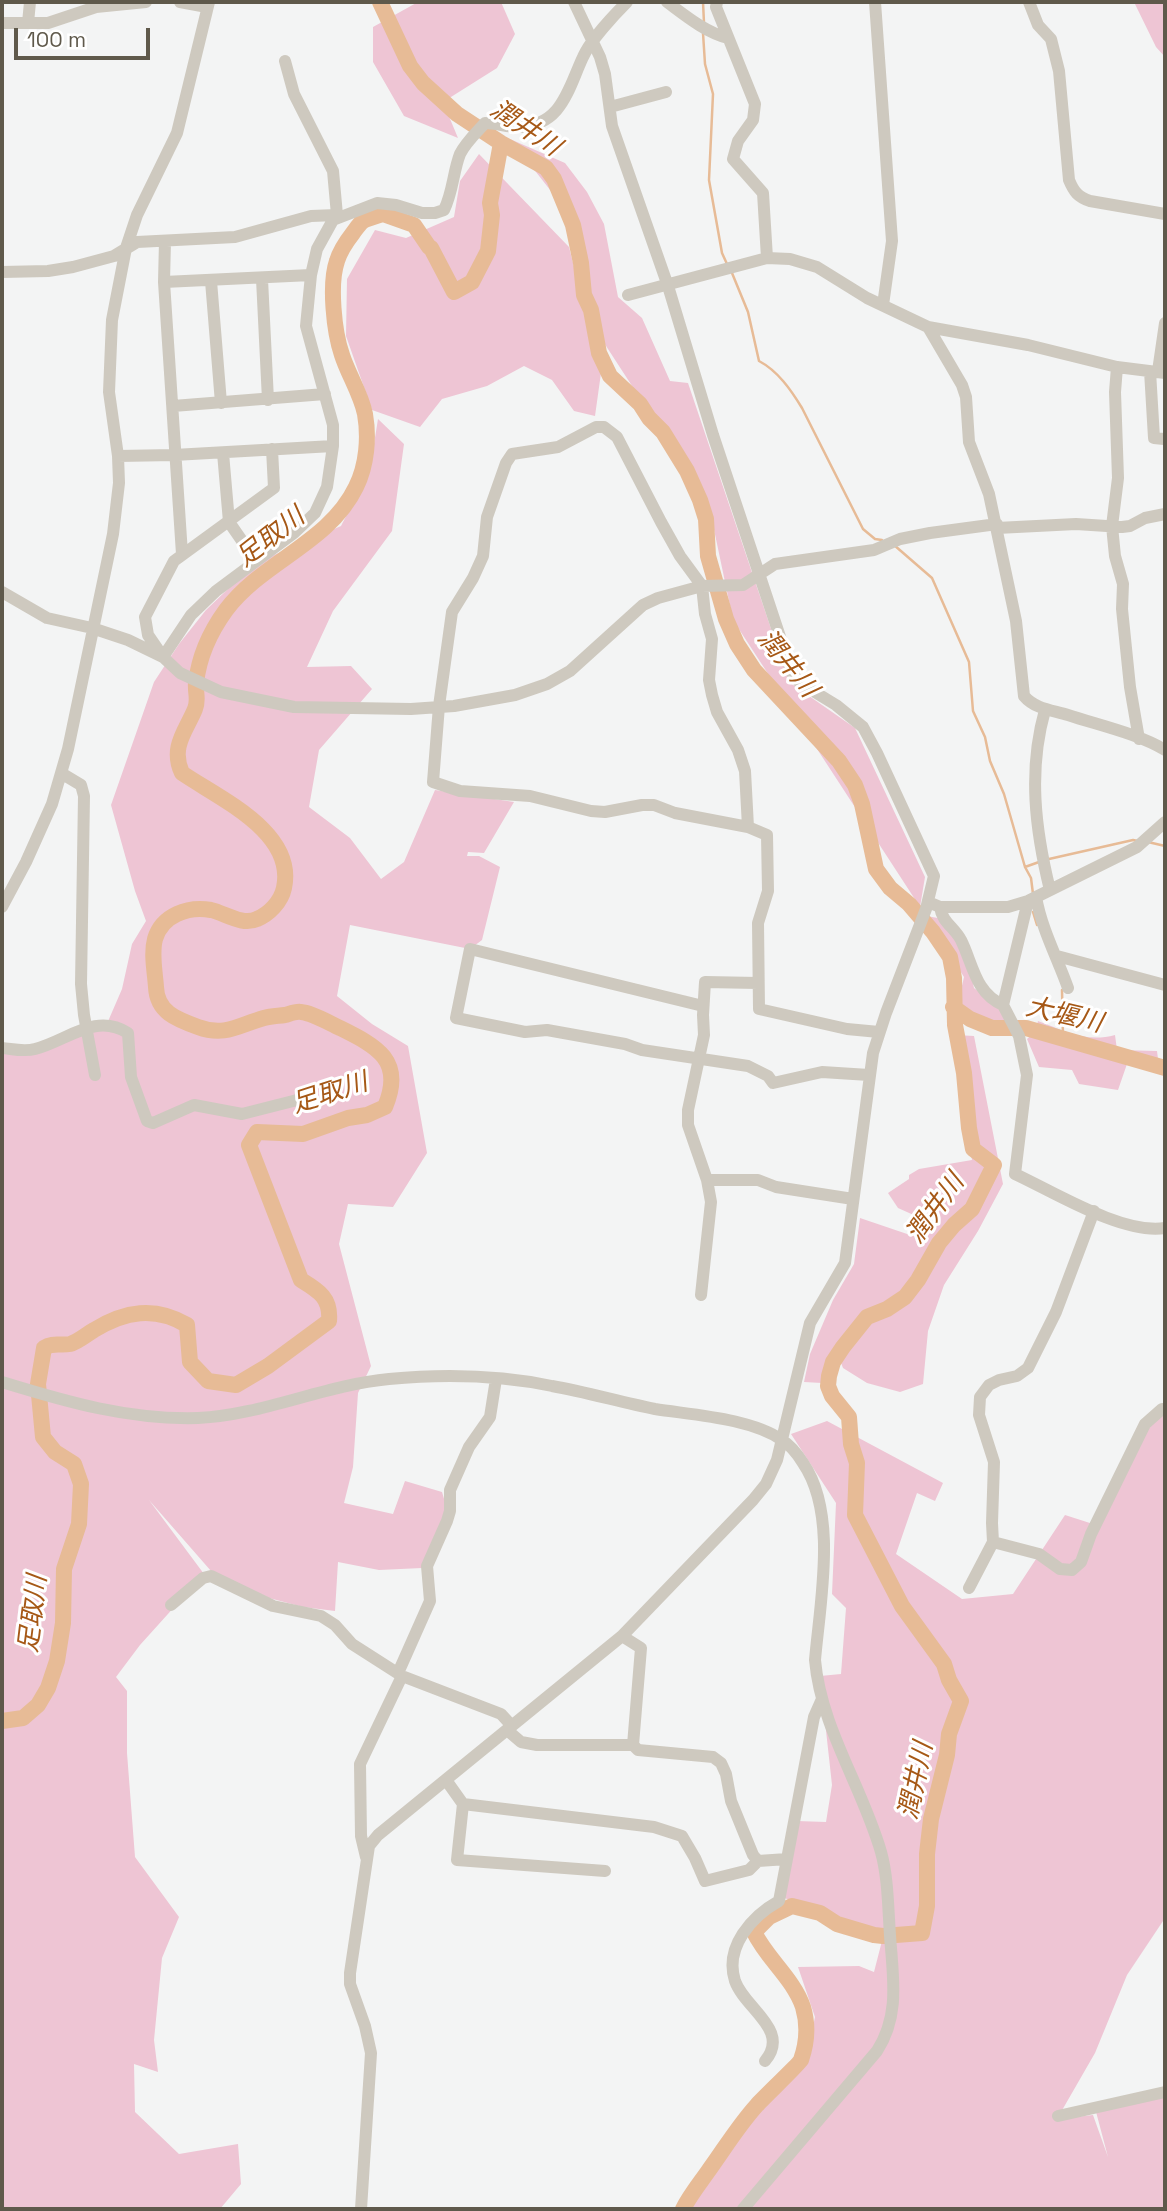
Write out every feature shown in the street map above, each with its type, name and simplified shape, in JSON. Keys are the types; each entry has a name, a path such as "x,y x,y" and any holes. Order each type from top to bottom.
{"street":[{"path":"28,23 30,2"},
{"path":"2,23 48,23 96,7 146,2"},
{"path":"2,906 52,804 68,749 113,534 119,483 109,391 112,320 126,248 138,215 177,133 208,4 180,2"},
{"path":"360,2209 371,2053 365,2026 350,1984 350,1973 369,1846 378,1835 622,1636 753,1500 766,1483 778,1460 810,1323 845,1263 869,1075 879,1032 913,939 931,906 934,876 863,727 836,705 800,683 792,673 713,435 668,285 612,125 600,57 574,2"},
{"path":"2,272 73,267 114,256 137,242 236,237 311,216 335,218 377,203 396,205 422,213 435,213 444,209 450,198 459,157 464,147 485,123 516,127 536,124 551,116 569,94 584,54 627,2"},
{"path":"667,2 717,35 728,38"},
{"path":"717,2 716,7 755,104 753,120 738,141 733,159 763,193 767,258"},
{"path":"875,2 892,241 883,305"},
{"path":"1029,2 1038,25 1051,39 1059,71 1069,180 1074,191 1090,201 1165,214"},
{"path":"163,657 191,615 216,591 294,534 315,513 327,487 333,425 306,326 311,275 317,249 335,218 333,171 294,94 285,61"},
{"path":"610,107 666,92"},
{"path":"165,241 164,282 182,554"},
{"path":"628,295 767,258 790,259 817,267 867,298 928,327 1028,345 1117,367 1158,372"},
{"path":"164,282 311,275"},
{"path":"262,279 268,400"},
{"path":"211,281 221,403"},
{"path":"1164,439 1154,438 1158,372 1165,323"},
{"path":"928,327 962,385 966,397 969,442 989,494 1016,621 1024,696 1030,703 1045,710 1139,739 1165,750"},
{"path":"1117,367 1115,392 1118,478 1112,526 1115,556 1123,584 1122,609 1130,687 1139,739"},
{"path":"173,406 325,394"},
{"path":"748,827 745,771 738,750 717,712 709,680 712,639 705,614 704,586 660,522 617,437 604,427 587,430 558,447 512,454 506,463 487,517 483,556 452,611 439,706 433,782 460,791 530,796 591,811 605,812 642,805 654,806 675,814 748,827 767,835 768,891 758,923 758,1009 846,1029 879,1032"},
{"path":"118,456 333,446"},
{"path":"272,449 274,488 174,561 145,617 148,635 163,657 180,673 221,692 294,707 333,709 439,706 515,695 547,684 570,671 643,604 704,586 727,583 743,585 775,564 874,550 900,539 920,535 997,526 1130,526 1145,518 1165,514"},
{"path":"223,453 229,522 256,561"},
{"path":"2,592 47,618 92,628 128,640 163,657"},
{"path":"1045,710 1037,740 1036,818 1050,890"},
{"path":"61,773 81,785 84,796 81,984 95,1075"},
{"path":"931,906 1008,907 1032,899 1136,847 1165,822"},
{"path":"1032,899 1068,988"},
{"path":"1006,1009 1032,899"},
{"path":"931,906 961,939 972,973 980,986 1006,1009 1019,1036 1027,1075 1015,1174 1137,1228 1165,1228"},
{"path":"703,1006 470,948 456,1018 525,1031 547,1030 612,1041 642,1050 748,1066 768,1076 773,1083 822,1072 869,1075"},
{"path":"1057,956 1165,985"},
{"path":"701,1295 710,1213 707,1180 688,1125 688,1110 704,1035 705,982 758,984"},
{"path":"2,1048 27,1051 86,1027 119,1027 128,1032 131,1077 147,1121 153,1123 194,1105 243,1114 305,1098"},
{"path":"707,1180 758,1180 776,1187 853,1199"},
{"path":"969,1588 993,1542 994,1462 979,1415 980,1396 989,1385 1017,1376 1028,1368 1056,1312 1094,1211"},
{"path":"2,1382 64,1402 110,1412 156,1418 201,1418 250,1411 370,1381 436,1376 496,1379 549,1385 644,1407 750,1425 782,1440 804,1464 814,1482 823,1519 823,1559 815,1660 826,1714 881,1853 894,2007 886,2037 877,2051 743,2209"},
{"path":"366,1857 360,1836 360,1764 430,1601 426,1566 447,1521 450,1490 469,1447 490,1417 496,1379"},
{"path":"993,1542 1039,1554 1060,1569 1072,1570 1081,1562 1091,1534 1146,1424 1165,1409"},
{"path":"171,1605 203,1578 211,1576 273,1606 321,1616 335,1625 352,1644 400,1675 501,1714 520,1742 537,1745 633,1745 638,1750 713,1757 721,1763 726,1774 731,1801 758,1861"},
{"path":"622,1636 641,1648 633,1745"},
{"path":"765,2061 774,2042 771,2030 736,1984 734,1953 739,1938 752,1922 765,1908 779,1901 814,1717 822,1698"},
{"path":"446,1780 463,1804 457,1860 605,1871"},
{"path":"463,1804 654,1827 682,1836 705,1881 748,1870 758,1861 787,1859"},
{"path":"1058,2116 1165,2092"}],"shaded area":[{"path":"418,2 501,2 515,34 497,68 443,102 458,138 404,116 373,62 373,27"},
{"path":"1134,2 1165,2 1165,57 1156,47"},
{"path":"510,139 565,163 587,192 604,224 618,297 642,318 670,381 688,383 789,682 855,728 925,877 920,907 733,620 712,520 673,449 595,329 558,200"},
{"path":"479,154 569,247 601,373 595,416 574,411 552,380 524,366 487,386 442,399 420,427 372,410 346,336 347,279 375,230 406,238 454,217 460,181"},
{"path":"378,419 404,444 392,531 333,611 307,667 351,666 372,689 319,750 309,807 350,838 381,879 404,862 435,790 514,802 484,853 468,852 467,856 479,856 500,867 482,940 470,949 350,925 337,996 372,1024 408,1046 427,1153 393,1207 348,1204 339,1244 371,1366 358,1393 353,1467 344,1503 393,1514 405,1481 442,1492 447,1509 422,1568 379,1570 338,1562 335,1611 303,1607 269,1598 211,1571 149,1500 204,1574 140,1645 116,1677 127,1691 127,1753 135,1857 179,1917 162,1958 154,2040 158,2072 134,2064 135,2112 179,2154 238,2144 241,2184 220,2209 2,2209 2,1047 59,1043 106,1026 122,989 132,944 146,921 111,805 154,682 206,610 229,588 267,558 341,526 370,469"},
{"path":"926,916 938,918 967,955 974,988 996,1005 1012,1027 1008,1036 982,1031 959,1017 959,999 964,977"},
{"path":"1038,1021 1085,1037 1115,1035 1117,1050 1157,1051 1158,1059 1165,1061 1165,1074 1127,1064 1118,1090 1079,1084 1072,1070 1039,1067 1027,1039 1035,1032"},
{"path":"956,1035 974,1036 1003,1184 978,1231 944,1285 928,1331 923,1384 900,1392 867,1383 843,1368 838,1355 822,1383 804,1382 810,1354 833,1300 854,1264 860,1218 913,1236 927,1221 898,1208 888,1193 919,1169 972,1160 961,1103"},
{"path":"1165,1401 1165,1918 1127,1975 1095,2053 1057,2119 1093,2115 1108,2157 1095,2108 1165,2087 1165,2209 681,2209 707,2172 767,2101 805,2063 815,2017 798,1967 859,1966 874,1972 883,1937 782,1897 797,1821 826,1822 832,1785 820,1676 841,1674 846,1608 832,1594 836,1503 791,1434 827,1421 943,1483 935,1501 917,1493 896,1554 962,1599 1013,1594 1065,1515 1093,1524"}],"waterway":[{"name":"潤井川","path":"380,2 410,66 423,83 457,114 546,168 554,179 573,225 584,295 591,310 599,353 610,376 640,404 663,432 687,471 706,519 708,556 726,619 737,644 754,670 839,761 855,785 862,804 876,869 890,888 909,904 933,932 950,957 954,978 955,1025 973,1149 994,1165 972,1209 939,1243 905,1297 887,1309 867,1317 843,1347 833,1362 828,1386 832,1396 849,1417 851,1444 857,1463 855,1515 902,1606 944,1664 949,1680 961,1701 949,1734 947,1755 931,1819 927,1854 927,1906 922,1933 874,1935 837,1924 820,1913 792,1906 769,1917 754,1932 799,1997 805,2013 806,2027 803,2054 799,2063 744,2121 683,2209"},
{"path":"703,2 704,23"},
{"path":"703,33 705,64 713,94 709,180 722,253 727,264"},
{"name":"足取川","path":"2,1721 23,1718 38,1705 48,1688 57,1661 63,1623 64,1569 79,1524 81,1484 74,1464 55,1452 43,1437 38,1384 44,1348 73,1343 106,1324 129,1315 163,1315 187,1325 190,1362 208,1381 236,1385 268,1366 329,1321 326,1301 301,1280 249,1145 257,1132 303,1134 385,1107 390,1091 389,1066 365,1041 306,1013 267,1017 232,1029 216,1031 175,1017 160,1003 153,951 155,939 163,924 177,914 194,909 211,910 251,921 270,911 284,888 285,868 278,850 267,834 234,806 182,773 178,747 196,706 197,673 203,654 220,618 258,578 330,523 356,487 363,470 367,432 365,414 342,355 334,308 333,282 342,250 362,222 383,214 414,225 431,248 454,292 472,282 488,251 492,215 490,203 501,143"},
{"path":"732,273 748,312 759,361 789,388 802,408 863,529 875,539 882,540"},
{"path":"894,545 932,578 969,662 973,711 985,737 990,761 1004,794 1025,867 1031,878 1033,894"},
{"path":"1049,859 1138,841"},
{"path":"1148,842 1165,846"},
{"path":"1025,867 1039,862"},
{"path":"1033,912 1037,925"},
{"path":"1062,990 1063,1037"},
{"name":"大堰川","path":"953,1007 970,1019 992,1028 1026,1028 1165,1068"}]}
